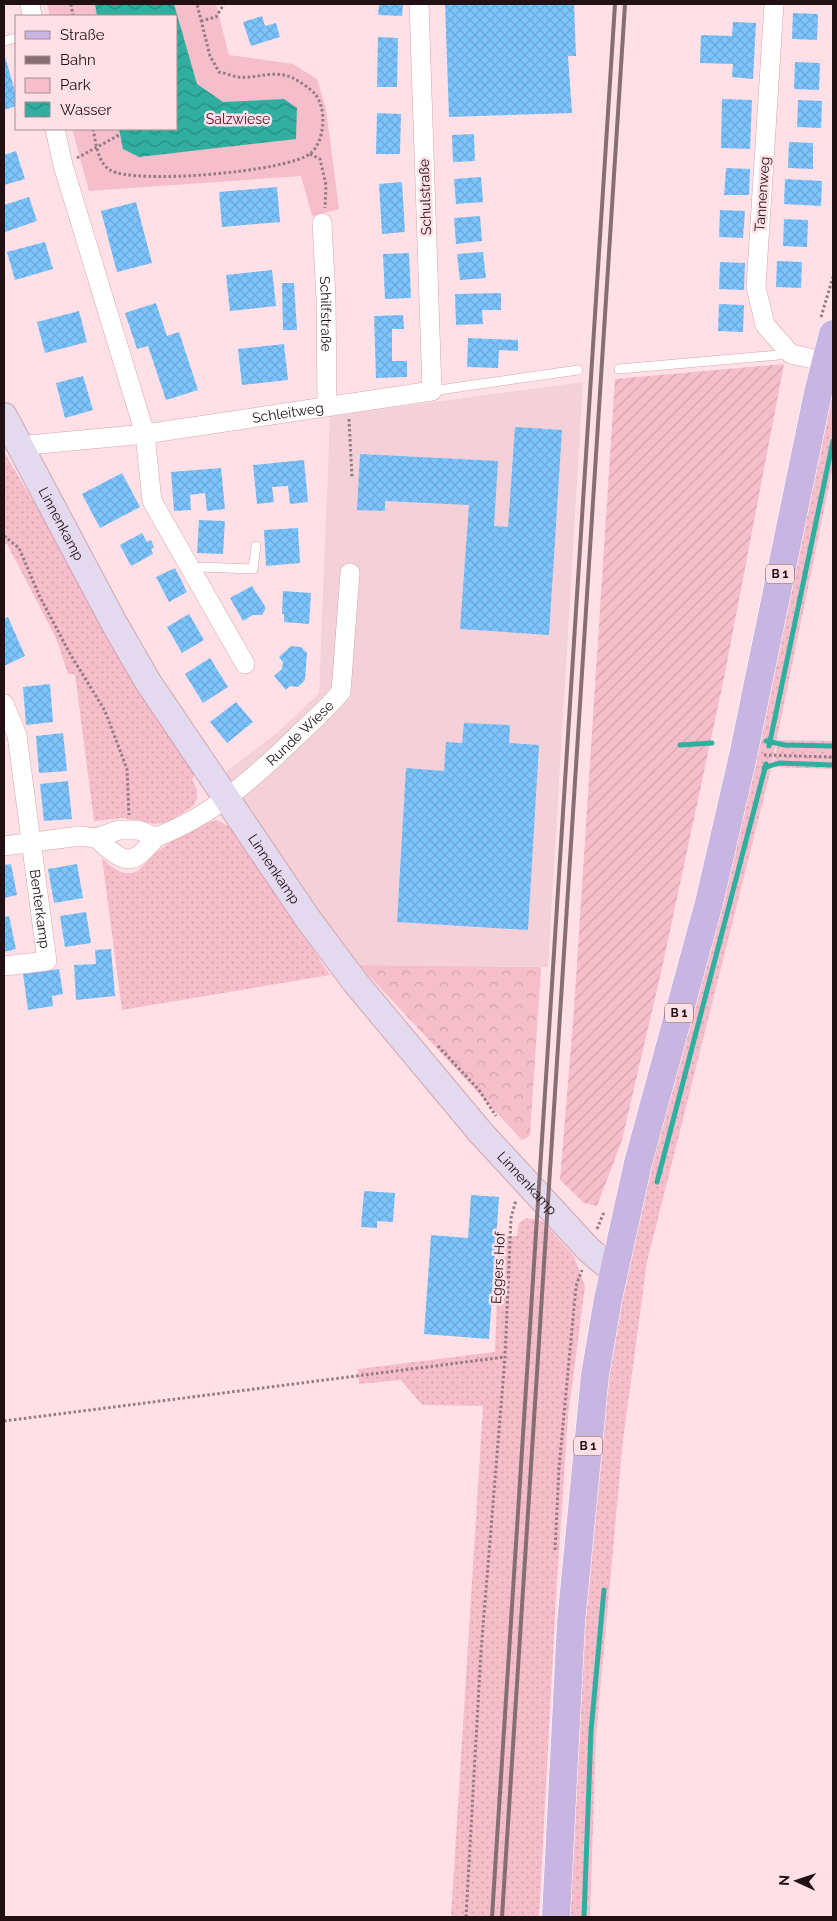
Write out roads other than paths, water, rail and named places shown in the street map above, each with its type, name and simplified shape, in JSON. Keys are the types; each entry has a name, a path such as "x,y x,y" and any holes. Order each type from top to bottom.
{"main road":[{"name":"B 1","path":"556,1917 571,1623 595,1375 614,1271 638,1163 709,903 743,756 818,393 833,334"},
{"name":"Linnenkamp","path":"4,416 14,446 148,682 308,919 355,982 527,1185 589,1250 614,1271"}],"street":[{"name":"Schulstraße","path":"419,4 432,390"},
{"name":"Tannenweg","path":"774,4 756,287 765,325 791,354"},
{"path":"55,130 63,165 145,434 152,501 245,664"},
{"name":"Schilfstraße","path":"322,223 326,299 327,405"},
{"path":"791,354 809,358"},
{"name":"Schleitweg","path":"14,446 145,434 432,390"},
{"name":"Runde Wiese","path":"156,837 174,830 226,798 270,762 341,692 350,573"},
{"path":"4,704 17,735 33,842"},
{"path":"4,846 80,836 96,838 119,830 138,830 156,837 142,855 128,860 116,856 96,838"},
{"name":"Benterkamp","path":"4,966 47,961 33,842"}],"lane":[{"path":"619,369 791,354"},
{"path":"432,390 578,370"},
{"path":"193,572 201,567 253,569 256,546"}],"water":[{"path":"95,4 174,4 177,15 97,15"},
{"path":"178,18 197,84 223,102 284,99 297,108 296,139 139,157 123,149 119,130 178,130"}],"waterway":[{"path":"769,746 833,441"},
{"path":"766,741 785,745 833,746"},
{"path":"680,745 712,743"},
{"path":"764,768 779,763 833,765"},
{"path":"657,1182 766,764"},
{"path":"584,1917 591,1731 604,1590"}],"railway":[{"path":"492,1917 615,4"},
{"path":"502,1917 625,4"}],"park label":[{"name":"Salzwiese","path":"238,119"}]}
